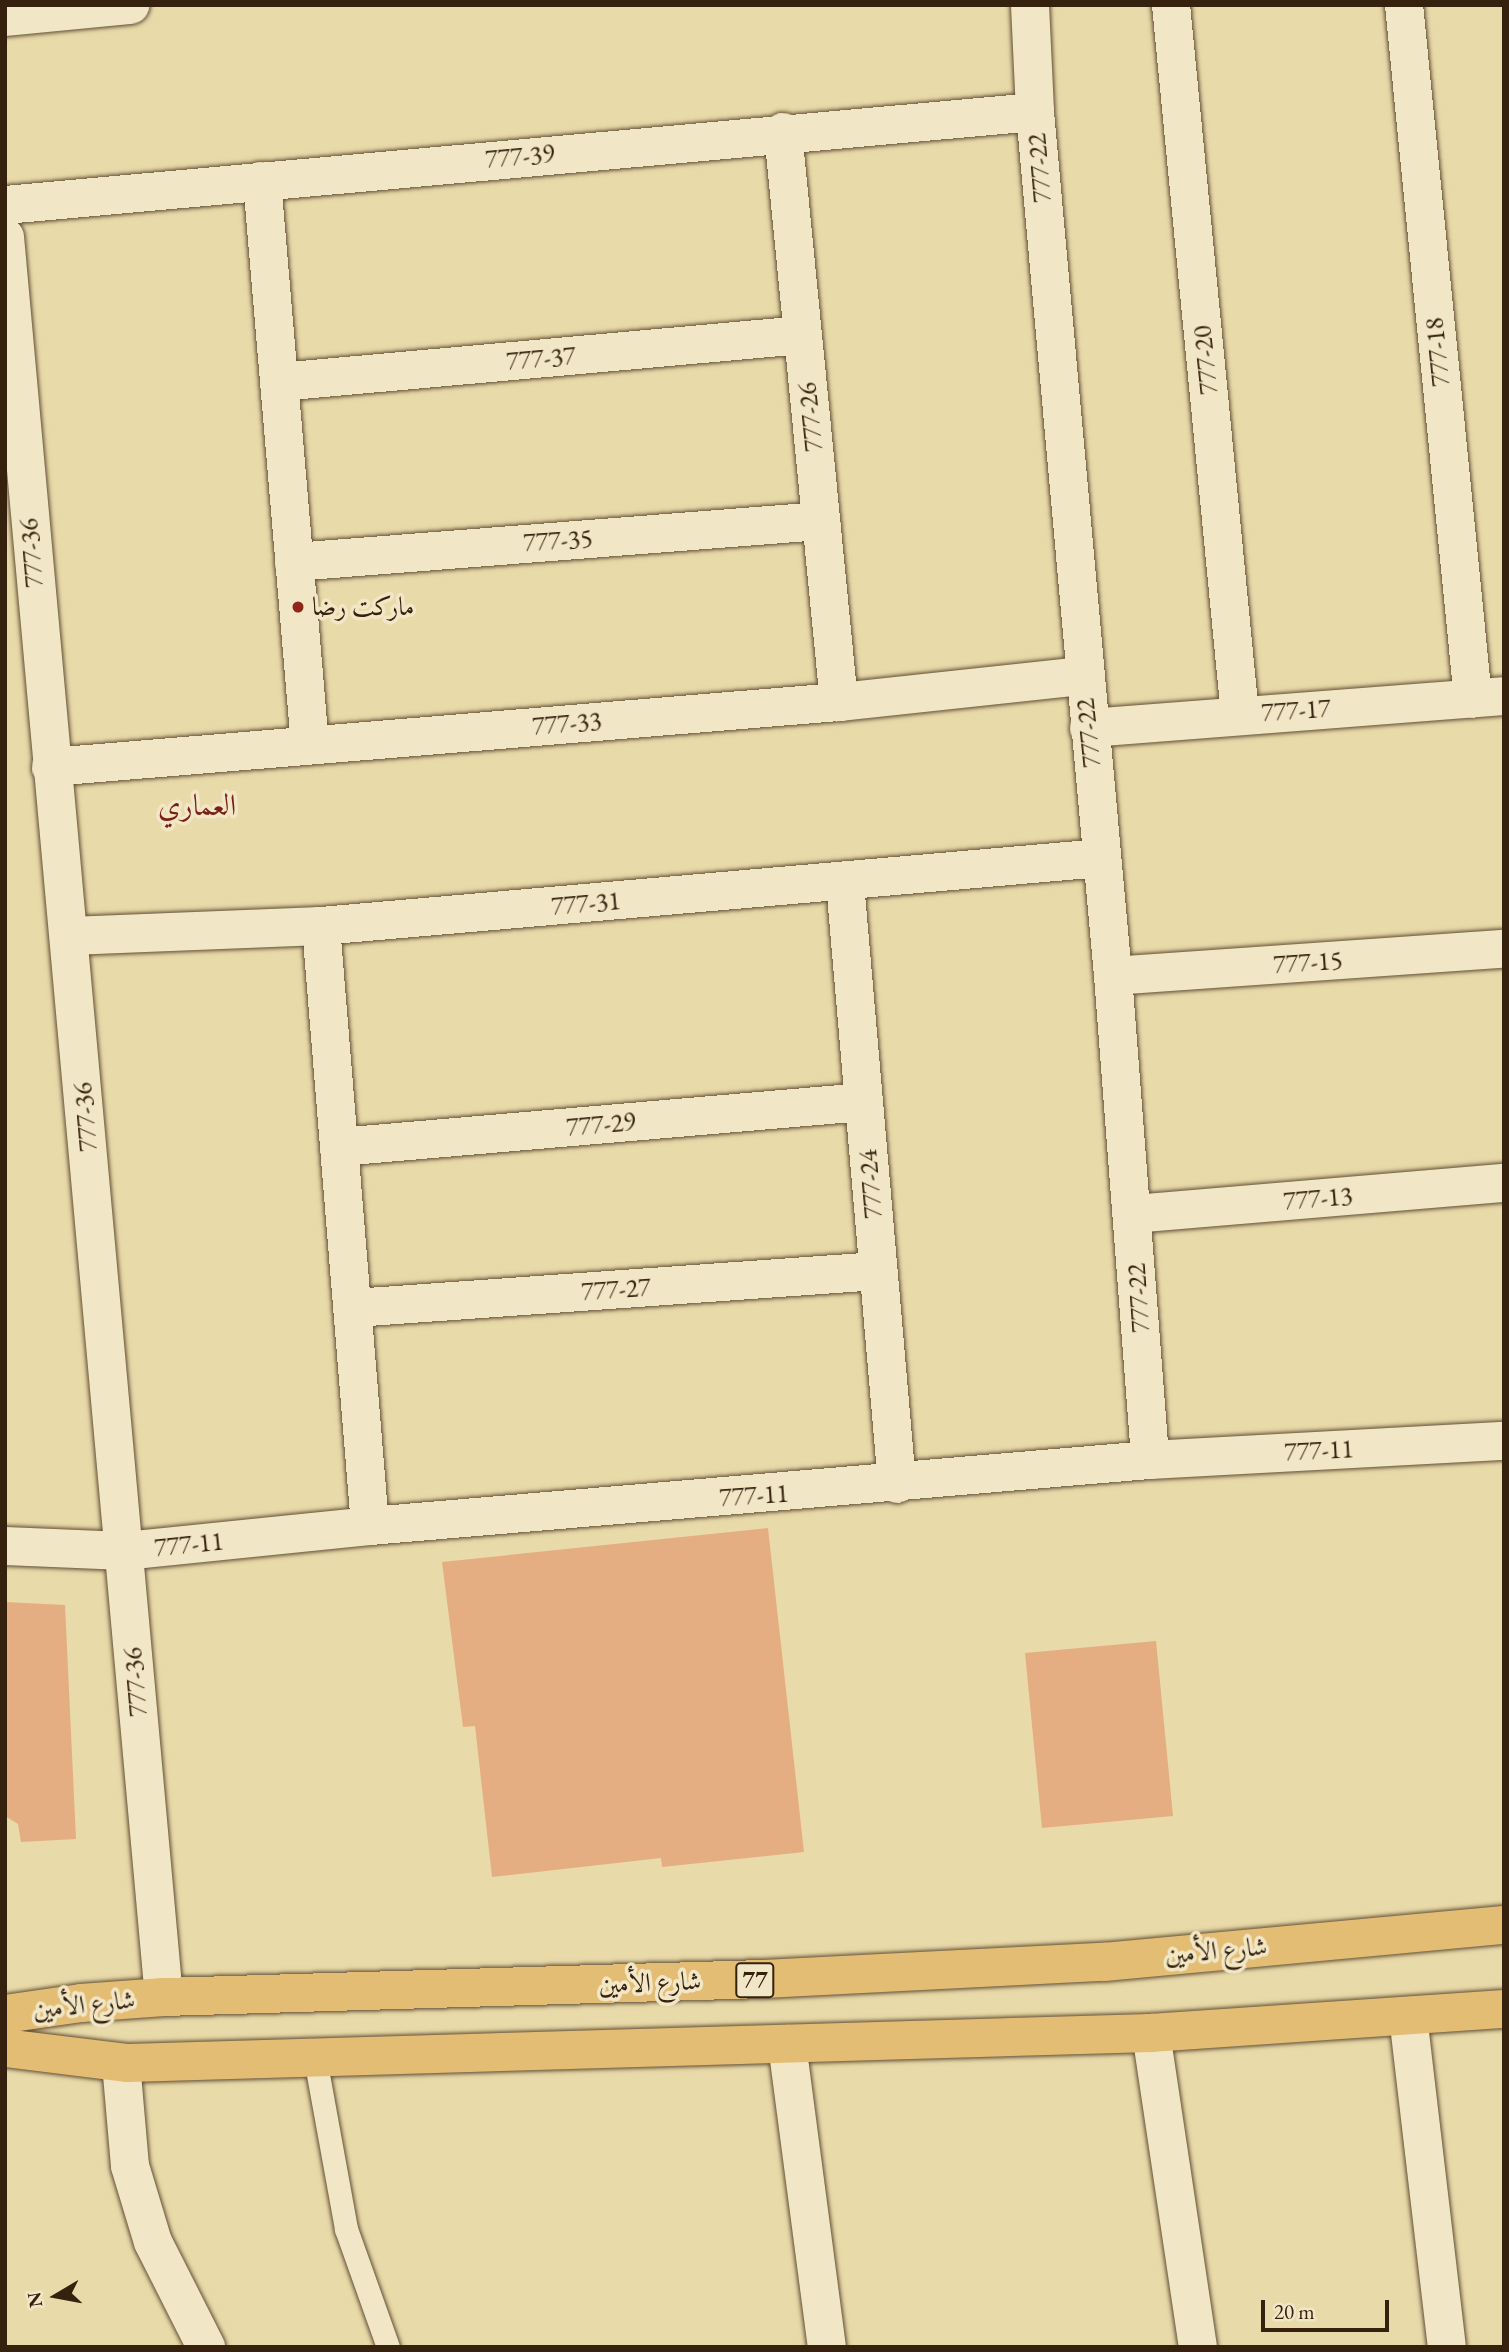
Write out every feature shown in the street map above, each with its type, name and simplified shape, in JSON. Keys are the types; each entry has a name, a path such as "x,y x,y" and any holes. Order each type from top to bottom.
{"main road":[{"name":"شارع الأمين","path":"5,2014 81,2003 164,1997 763,1979 1022,1966 1504,1926"},
{"name":"شارع الأمين","path":"5,2048 121,2063 315,2058 1151,2033 1504,2009"}],"street":[{"path":"5,17 130,5"},
{"name":"777-22","path":"1030,5 1035,112 1083,676 1113,976 1150,1460"},
{"name":"777-20","path":"1171,5 1240,715"},
{"name":"777-18","path":"1404,5 1488,697"},
{"name":"777-39","path":"5,205 783,132 1035,112"},
{"name":"777-26","path":"783,132 839,702"},
{"path":"262,181 310,745"},
{"name":"777-36","path":"5,237 16,500 70,936 164,1997"},
{"name":"777-37","path":"279,382 803,335"},
{"name":"777-35","path":"294,562 821,521"},
{"name":"777-33","path":"51,767 839,702 1083,676"},
{"name":"777-17","path":"1089,728 1488,697"},
{"name":"777-31","path":"70,936 320,926 845,883 1101,858"},
{"name":"777-24","path":"845,883 897,1484"},
{"path":"320,926 354,1308 370,1526"},
{"name":"777-15","path":"1113,976 1504,949"},
{"name":"777-29","path":"339,1147 864,1102"},
{"name":"777-13","path":"1133,1214 1504,1183"},
{"name":"777-27","path":"354,1308 878,1271"},
{"name":"777-11","path":"5,1546 125,1551 370,1526 897,1484 1150,1460 1504,1441"},
{"path":"1408,2016 1447,2347"},
{"path":"1151,2033 1198,2347"},
{"path":"788,2044 827,2347"},
{"path":"121,2063 130,2166 153,2242 206,2347"}],"lane":[{"path":"315,2058 345,2229 388,2347"}],"building":[{"path":"768,1528 804,1852 662,1867 661,1858 492,1877 475,1726 463,1727 442,1562"},
{"path":"5,1602 65,1605 76,1839 21,1842 18,1824 5,1816"},
{"path":"1156,1641 1173,1816 1042,1828 1025,1653"}],"place":[{"name":"ماركت رضا","path":"298,607"}],"district":[{"name":"العماري","path":"197,805"}]}
